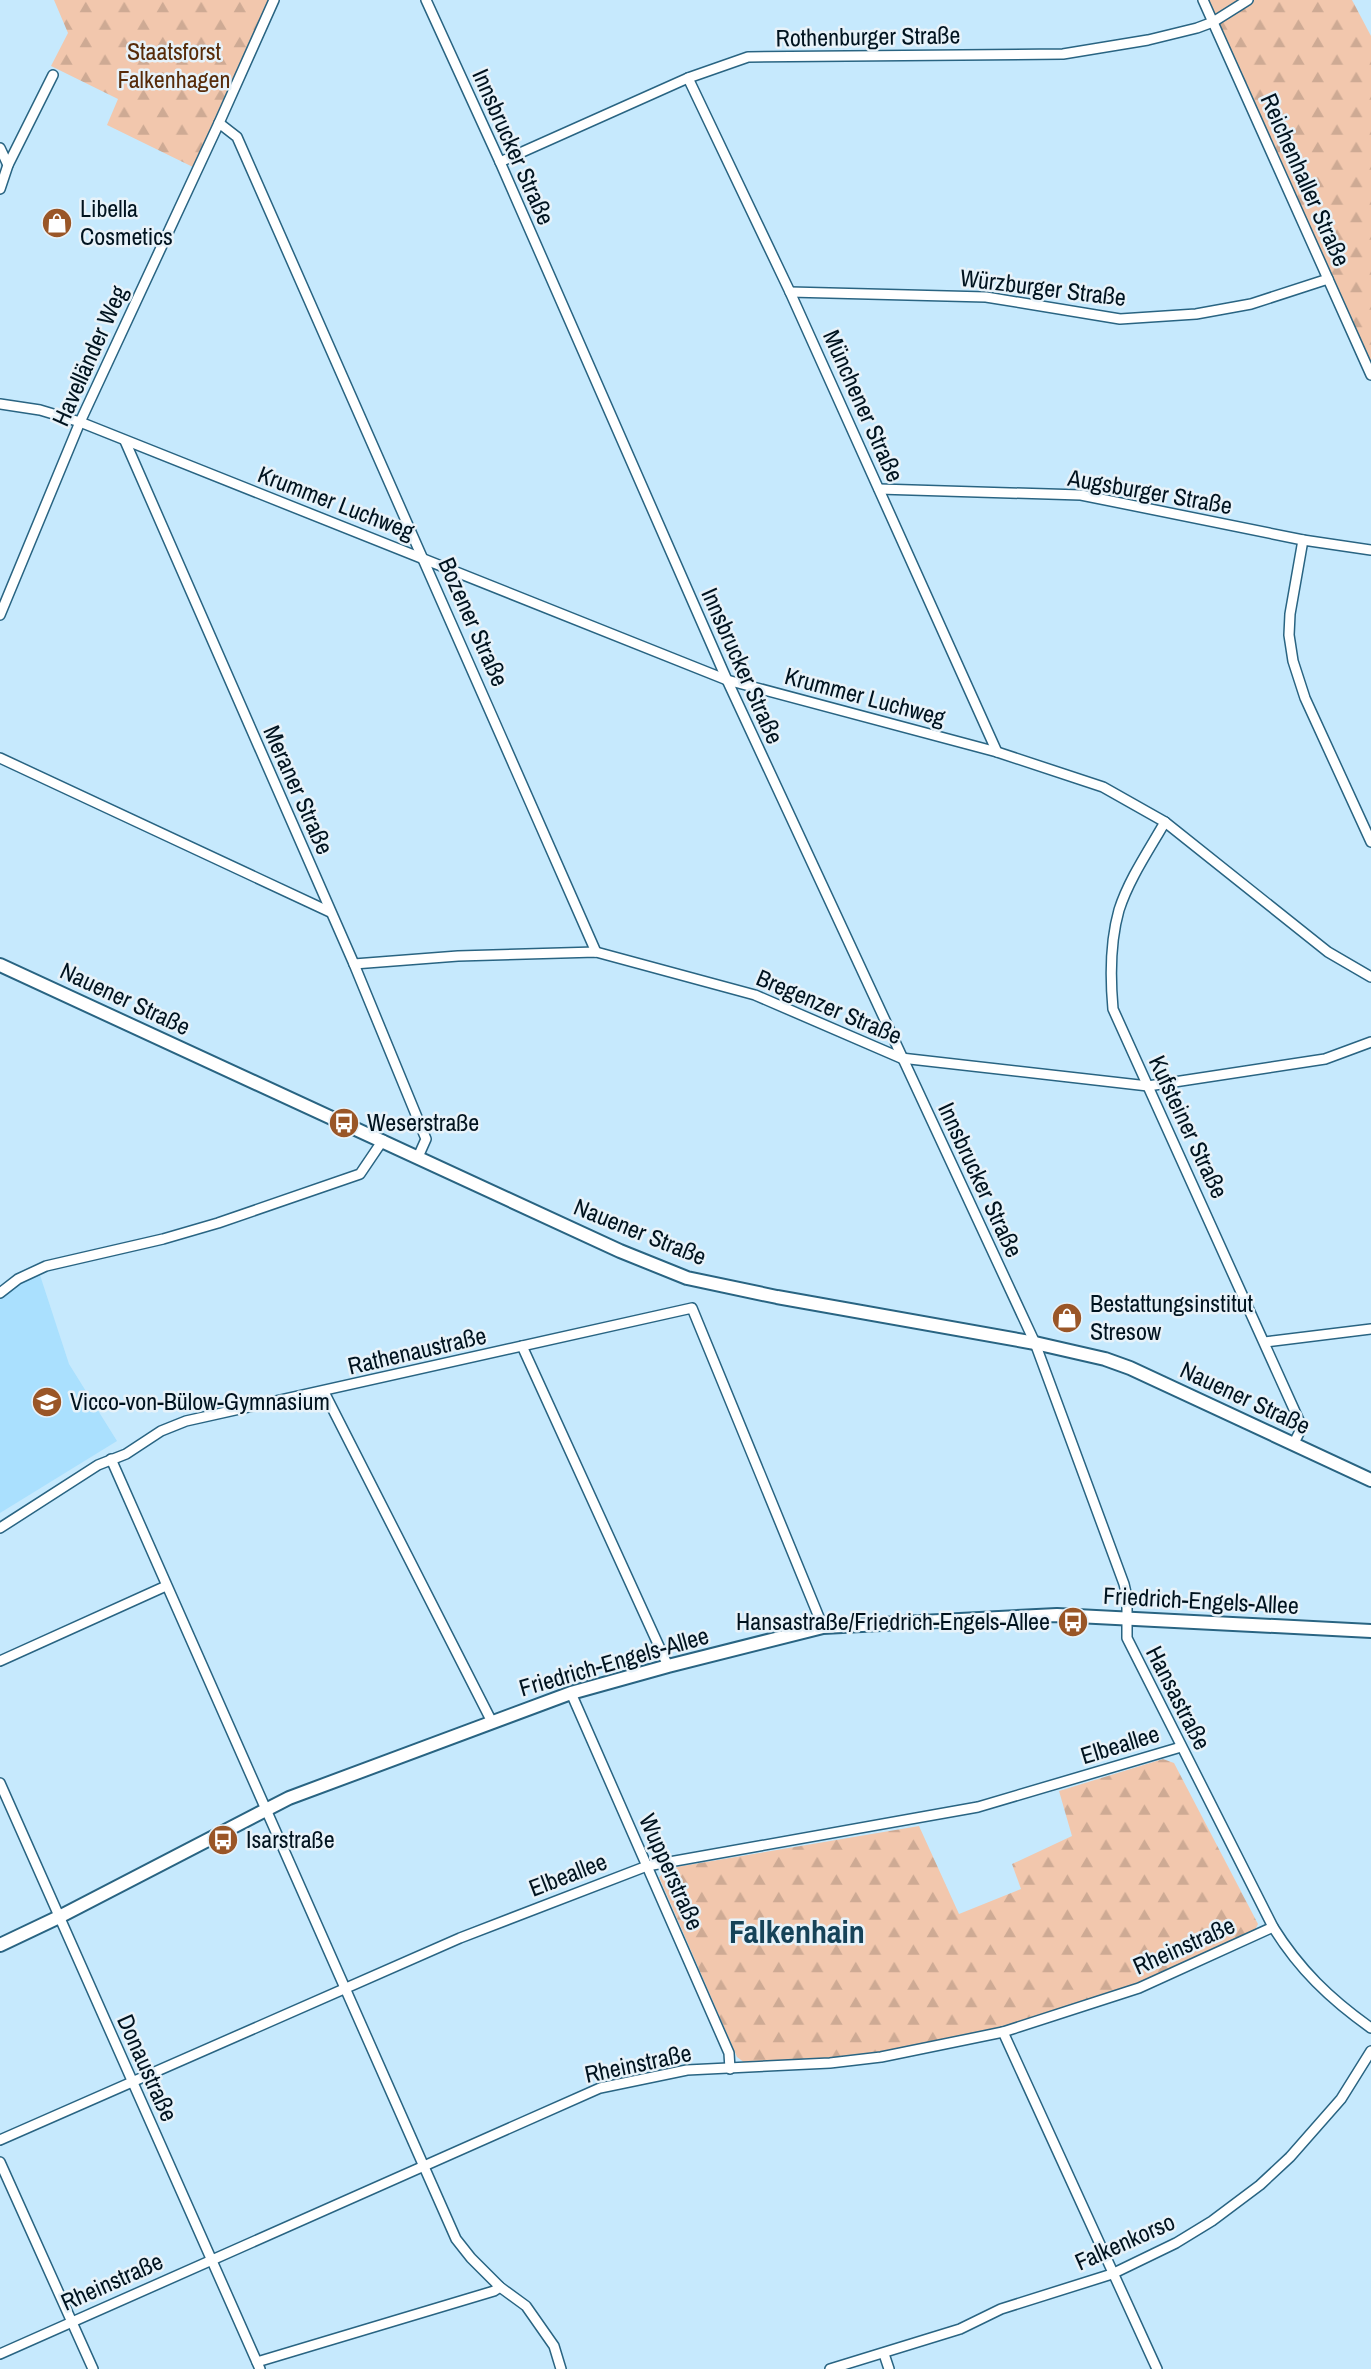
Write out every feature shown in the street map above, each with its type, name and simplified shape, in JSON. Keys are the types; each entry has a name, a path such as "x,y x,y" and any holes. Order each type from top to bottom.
{"main road":[{"name":"Nauener Straße","path":"0,965 620,1251 687,1278 777,1297 1035,1343 1105,1359 1130,1368 1371,1480"},
{"name":"Friedrich-Engels-Allee","path":"0,1945 289,1798 571,1693 668,1665 823,1628 1057,1615 1371,1632"}],"street":[{"name":"Havelländer Weg","path":"0,615 80,422 274,0"},
{"name":"Innsbrucker Straße","path":"426,0 727,681 1035,1343"},
{"name":"Reichenhaller Straße","path":"1202,0 1371,375"},
{"name":"Rothenburger Straße","path":"499,162 688,78 748,57 1063,54 1148,40 1197,28 1213,22 1248,0"},
{"path":"0,189 8,165 53,75"},
{"name":"Münchener Straße","path":"688,78 790,292 997,752"},
{"name":"Bozener Straße","path":"219,123 237,137 596,952"},
{"path":"0,148 8,165"},
{"name":"Würzburger Straße","path":"790,292 986,297 1120,319 1196,314 1251,304 1328,279"},
{"name":"Krummer Luchweg","path":"0,404 40,410 80,422 727,681 997,752 1103,787 1164,822 1328,952 1371,977"},
{"name":"Meraner Straße","path":"125,441 354,964 426,1139 418,1157"},
{"name":"Augsburger Straße","path":"879,489 1081,495 1303,541 1371,550"},
{"path":"1303,541 1290,614 1289,635 1293,661 1305,698 1371,842"},
{"path":"0,758 330,912"},
{"name":"Kufsteiner Straße","path":"1164,822 1119,910 1110,971 1113,1009 1302,1427 1294,1443"},
{"name":"Bregenzer Straße","path":"354,964 458,956 596,952 755,995 901,1058 1148,1086 1325,1059 1371,1042"},
{"path":"0,1293 18,1279 46,1266 218,1223 360,1174 383,1140"},
{"name":"Rathenaustraße","path":"0,1528 98,1465 126,1454 161,1431 187,1421 692,1308 823,1628"},
{"path":"1265,1342 1371,1329"},
{"name":"Hansastraße","path":"1035,1343 1124,1584 1127,1597 1126,1638 1273,1927 1289,1952 1320,1988 1371,2028"},
{"path":"522,1346 668,1665"},
{"path":"324,1392 492,1722"},
{"path":"111,1460 456,2239 500,2287 526,2306 554,2346 561,2369"},
{"path":"0,1661 166,1586"},
{"name":"Wupperstraße","path":"571,1693 729,2053 730,2068"},
{"name":"Elbeallee","path":"0,2140 345,1987 482,1929 647,1866 978,1807 1181,1747"},
{"name":"Donaustraße","path":"0,1783 258,2366"},
{"name":"Rheinstraße","path":"0,2354 71,2320 600,2088 687,2070 830,2063 881,2057 1003,2032 1139,1988 1273,1927"},
{"path":"1003,2032 1157,2369"},
{"name":"Falkenkorso","path":"830,2369 960,2329 1001,2309 1112,2274 1176,2243 1212,2221 1260,2185 1290,2157 1341,2099 1371,2051"},
{"path":"0,2162 93,2369"},
{"path":"258,2366 500,2287"},
{"path":"884,2354 889,2369"}],"shaded area":[{"name":"Vicco-von-Bülow-Gymnasium","path":"39,1272 69,1364 117,1441 0,1513 0,1295 19,1281"}],"green space":[{"name":"Staatsforst Falkenhagen","path":"54,0 274,0 197,169 107,125 118,99 51,66 68,33"},
{"path":"1200,0 1352,0 1371,36 1371,376"},
{"path":"1163,1759 1174,1763 1258,1924 1255,1930 1137,1984 1005,2026 880,2052 830,2058 745,2063 737,2057 659,1877 670,1868 919,1826 959,1914 1021,1889 1012,1864 1072,1836 1059,1791"}],"place":[{"name":"Libella Cosmetics","path":"57,223"},
{"name":"Weserstraße","path":"344,1123"},
{"name":"Bestattungsinstitut Stresow","path":"1067,1318"},
{"name":"Vicco-von-Bülow-Gymnasium","path":"47,1402"},
{"name":"Hansastraße/Friedrich-Engels-Allee","path":"1073,1622"},
{"name":"Isarstraße","path":"223,1840"}],"district":[{"name":"Falkenhain","path":"797,1932"}]}
